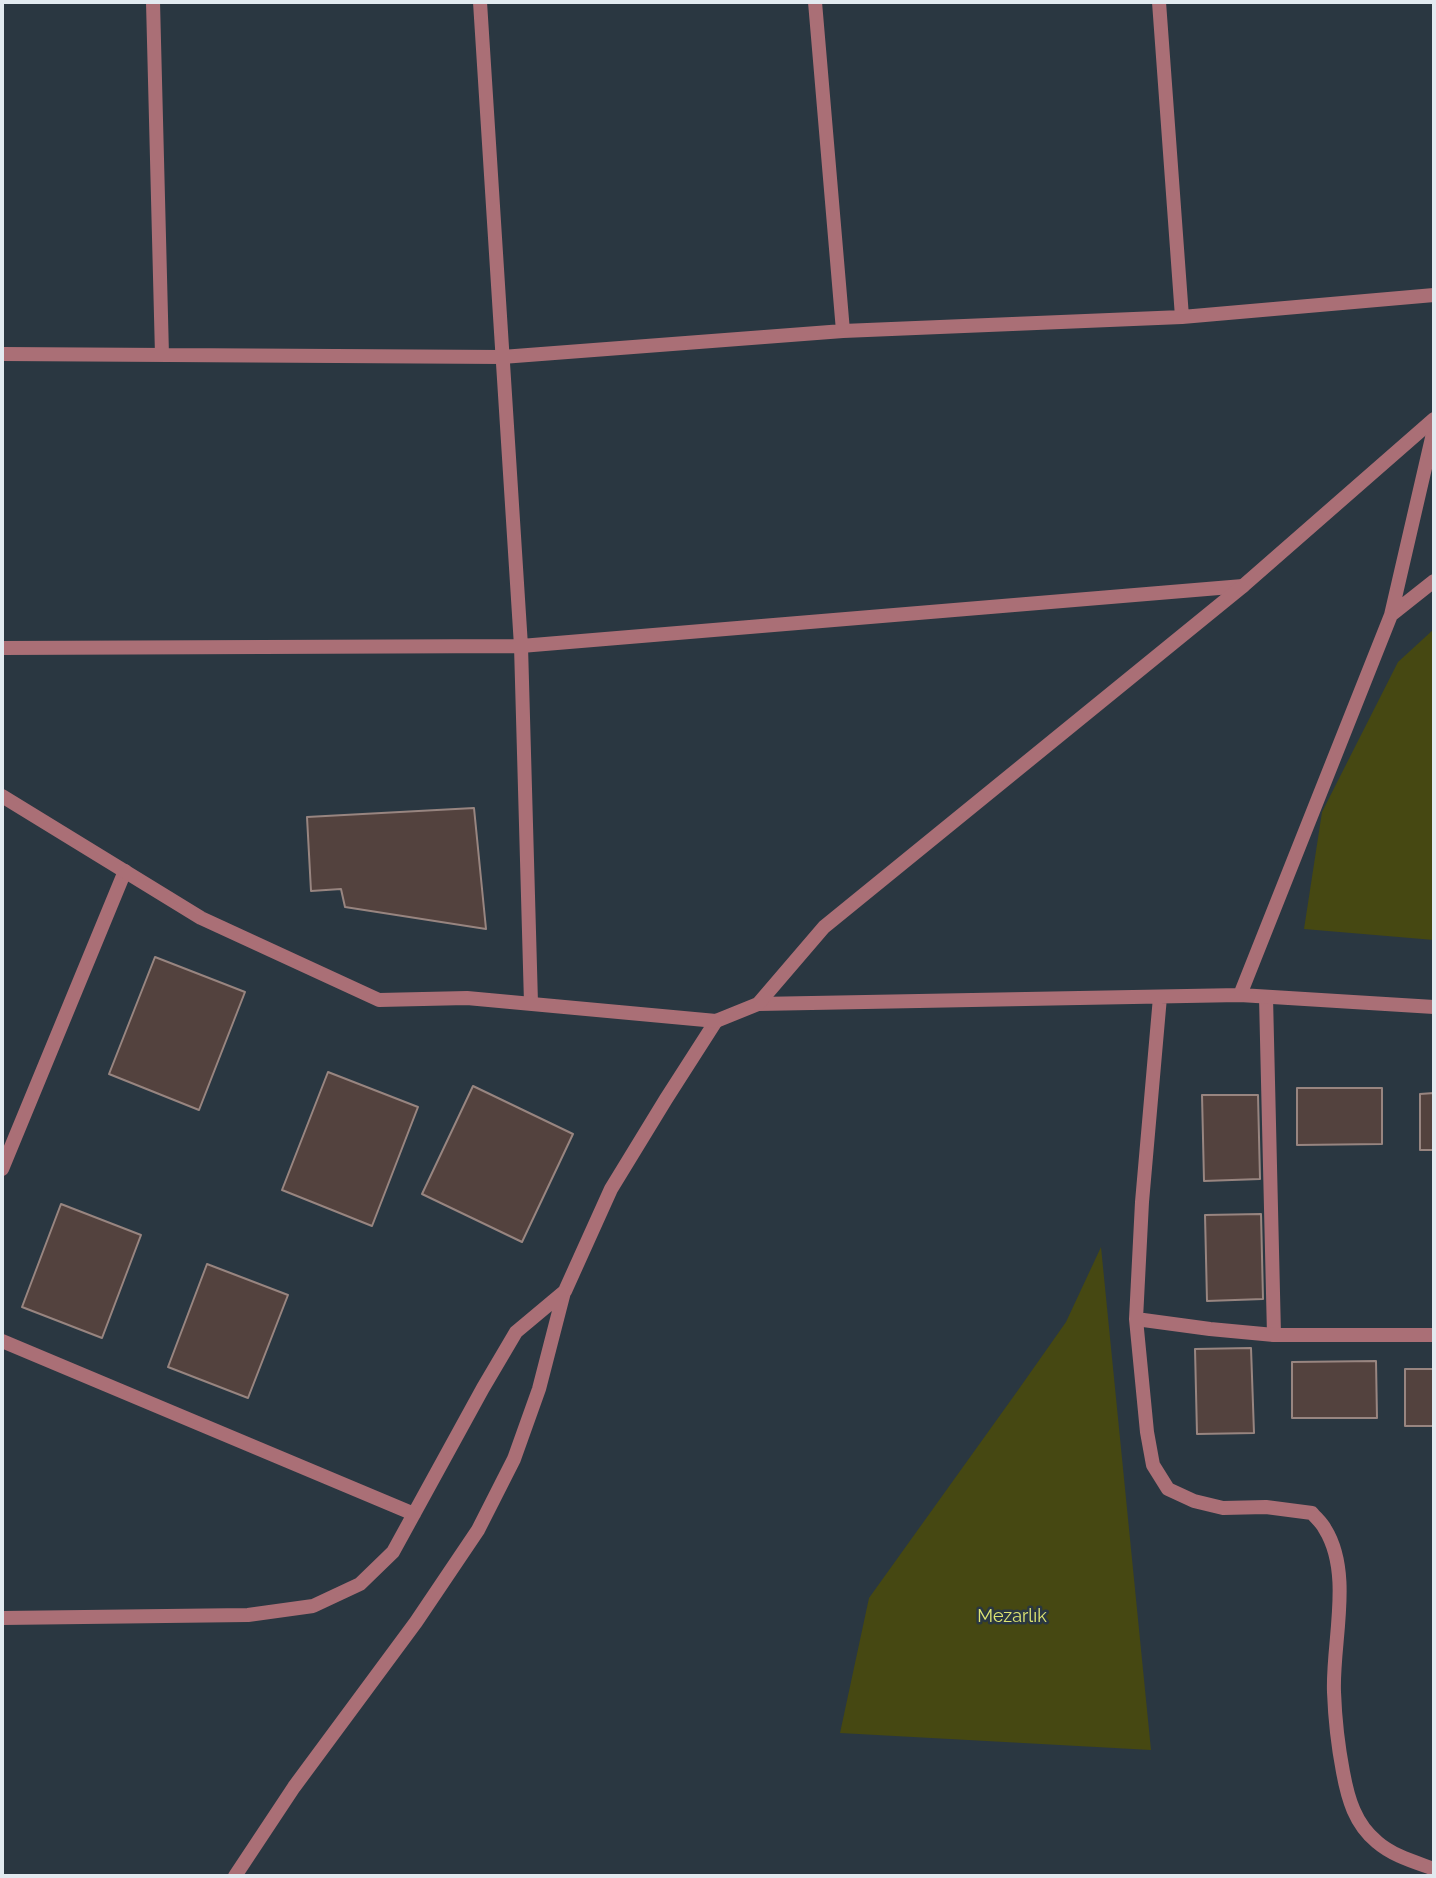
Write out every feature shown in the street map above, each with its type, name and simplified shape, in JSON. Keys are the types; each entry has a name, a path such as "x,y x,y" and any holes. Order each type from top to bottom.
{"street":[{"path":"153,2 162,355"},
{"path":"481,2 522,646 531,1003"},
{"path":"815,2 843,331"},
{"path":"1159,2 1182,317"},
{"path":"2,354 502,357 843,331 1182,317 1434,295"},
{"path":"758,1004 824,927 1243,586 1434,419"},
{"path":"1240,995 1391,615 1434,429"},
{"path":"1391,615 1434,581"},
{"path":"2,648 522,646 1243,586"},
{"path":"2,796 201,918 379,1000 467,998 716,1021 758,1004 1240,995 1434,1007"},
{"path":"2,1169 125,872"},
{"path":"1160,997 1142,1202 1136,1319 1147,1432 1153,1465 1168,1489 1194,1501 1223,1508 1266,1507 1312,1513 1326,1529 1337,1558 1339,1591 1334,1691 1338,1742 1353,1811 1364,1830 1388,1851 1434,1869"},
{"path":"1266,997 1274,1335"},
{"path":"235,1876 294,1787 416,1622 478,1530 514,1459 539,1389 565,1291 611,1189 716,1021"},
{"path":"2,1618 248,1615 313,1606 360,1584 393,1552 516,1332 565,1291"},
{"path":"1136,1319 1274,1335 1434,1335"},
{"path":"2,1341 414,1514"}],"green space":[{"path":"1434,629 1434,940 1304,929 1322,812 1398,662"},
{"name":"Mezarlık","path":"1101,1247 1151,1750 840,1733 869,1598 1066,1322"}],"building":[{"path":"474,808 486,929 345,907 341,889 311,891 307,817"},
{"path":"155,957 245,992 199,1110 109,1074"},
{"path":"328,1072 418,1107 372,1226 282,1190"},
{"path":"473,1086 573,1134 522,1242 422,1194"},
{"path":"1297,1088 1382,1088 1382,1144 1297,1145"},
{"path":"1434,1093 1434,1150 1420,1150 1420,1094"},
{"path":"1202,1095 1258,1095 1260,1179 1204,1181"},
{"path":"61,1204 141,1235 102,1338 22,1307"},
{"path":"1261,1214 1263,1299 1207,1301 1205,1215"},
{"path":"207,1264 288,1295 248,1398 168,1367"},
{"path":"1251,1348 1254,1433 1197,1434 1195,1349"},
{"path":"1376,1361 1377,1418 1292,1418 1292,1362"},
{"path":"1405,1369 1434,1369 1434,1426 1405,1426"}]}
